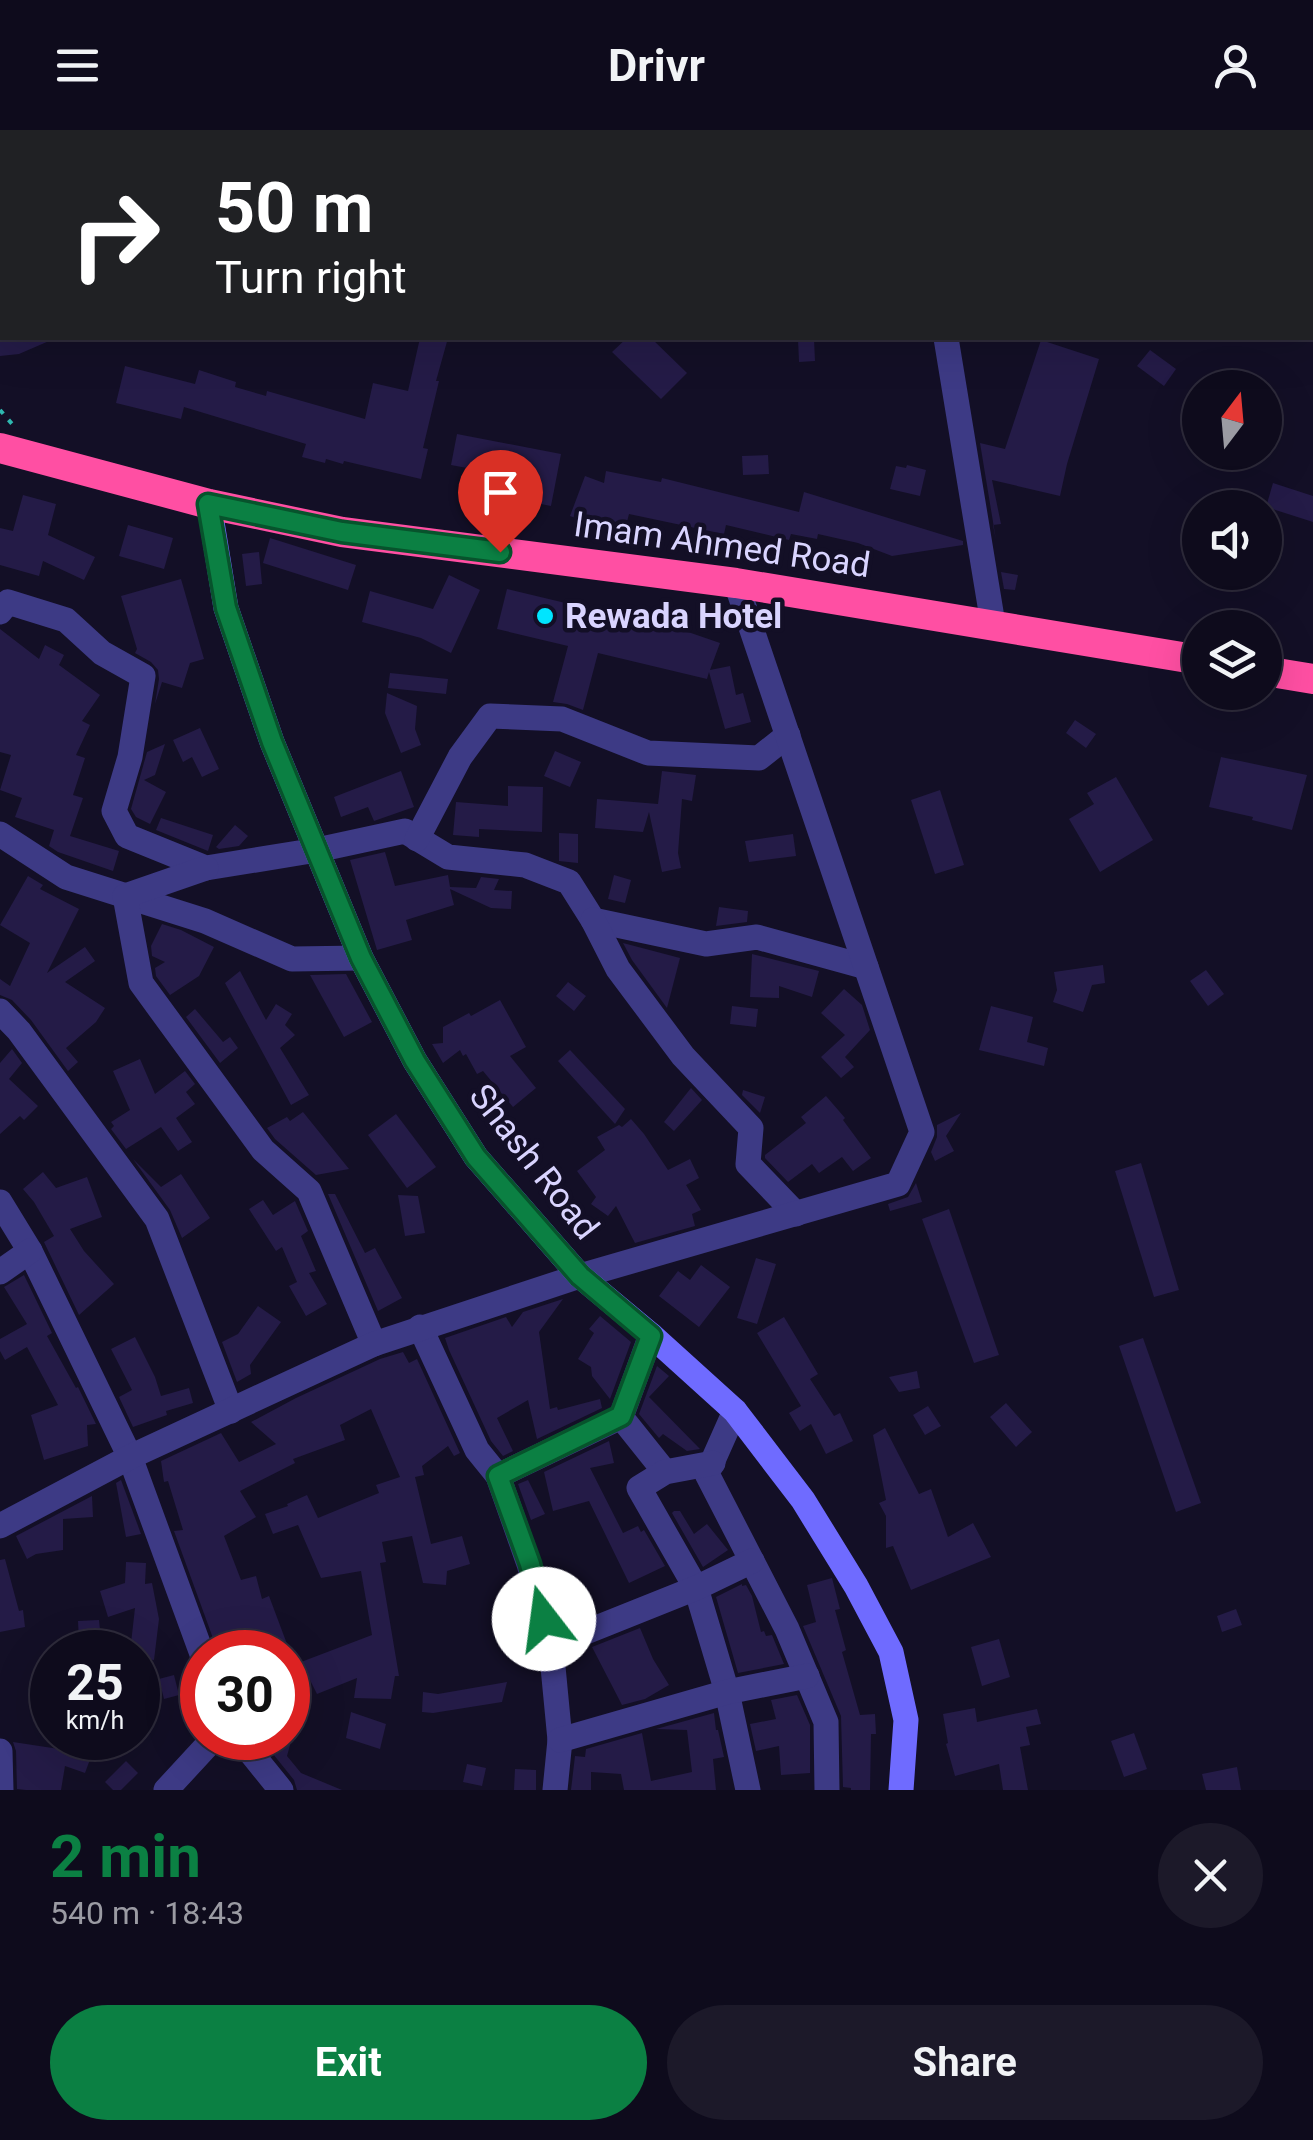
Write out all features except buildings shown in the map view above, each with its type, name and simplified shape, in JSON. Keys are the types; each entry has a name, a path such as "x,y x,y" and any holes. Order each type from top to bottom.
{"highway":[{"name":"Imam Ahmed Road","path":"0,448 208,504 342,532 736,582 1182,657"},
{"path":"1282,674 1313,679"}],"street":[{"path":"946,340 993,624"},
{"name":"Shash Road","path":"208,504 226,608 272,742 361,958 415,1061 476,1157 580,1276 734,1411 803,1500 891,1652 906,1720 900,1790"},
{"path":"0,1526 130,1457 374,1344 580,1276 898,1184 922,1132 736,582"},
{"path":"0,612 8,602 66,620 102,653 142,676 130,757 114,811 128,836 206,868"},
{"path":"417,839 460,757 490,716 562,719 648,753 759,758 788,734"},
{"path":"125,896 206,868 405,831 448,857 525,864 569,882 618,969 683,1056 752,1128 748,1164 796,1214"},
{"path":"0,834 66,877 205,921 292,959 361,958"},
{"path":"125,896 141,983 263,1150 309,1191 374,1344"},
{"path":"593,920 706,944 757,937 866,967"},
{"path":"0,1011 19,1031 157,1218 231,1411"},
{"path":"0,1202 30,1250 130,1457 193,1630"},
{"path":"0,1272 30,1250"},
{"path":"420,1327 478,1450 498,1476 530,1564 552,1646 560,1740 555,1790"},
{"path":"498,1476 621,1416 651,1336"},
{"path":"734,1411 707,1474 788,1628 826,1722 826,1790"},
{"path":"621,1416 665,1472"},
{"path":"713,1463 665,1472 639,1488 696,1588 727,1692 748,1790"},
{"path":"552,1646 752,1561"},
{"path":"560,1740 727,1692 806,1676"},
{"path":"0,1751 1,1790"},
{"path":"166,1790 194,1760"},
{"path":"257,1760 282,1790"}],"place":[{"name":"Rewada Hotel","path":"545,616"}],"route":[{"path":"500,552 342,532 208,504 226,608 272,742 361,958 415,1061 476,1157 580,1276 651,1336 621,1416 498,1476 530,1564 544,1619"}]}
